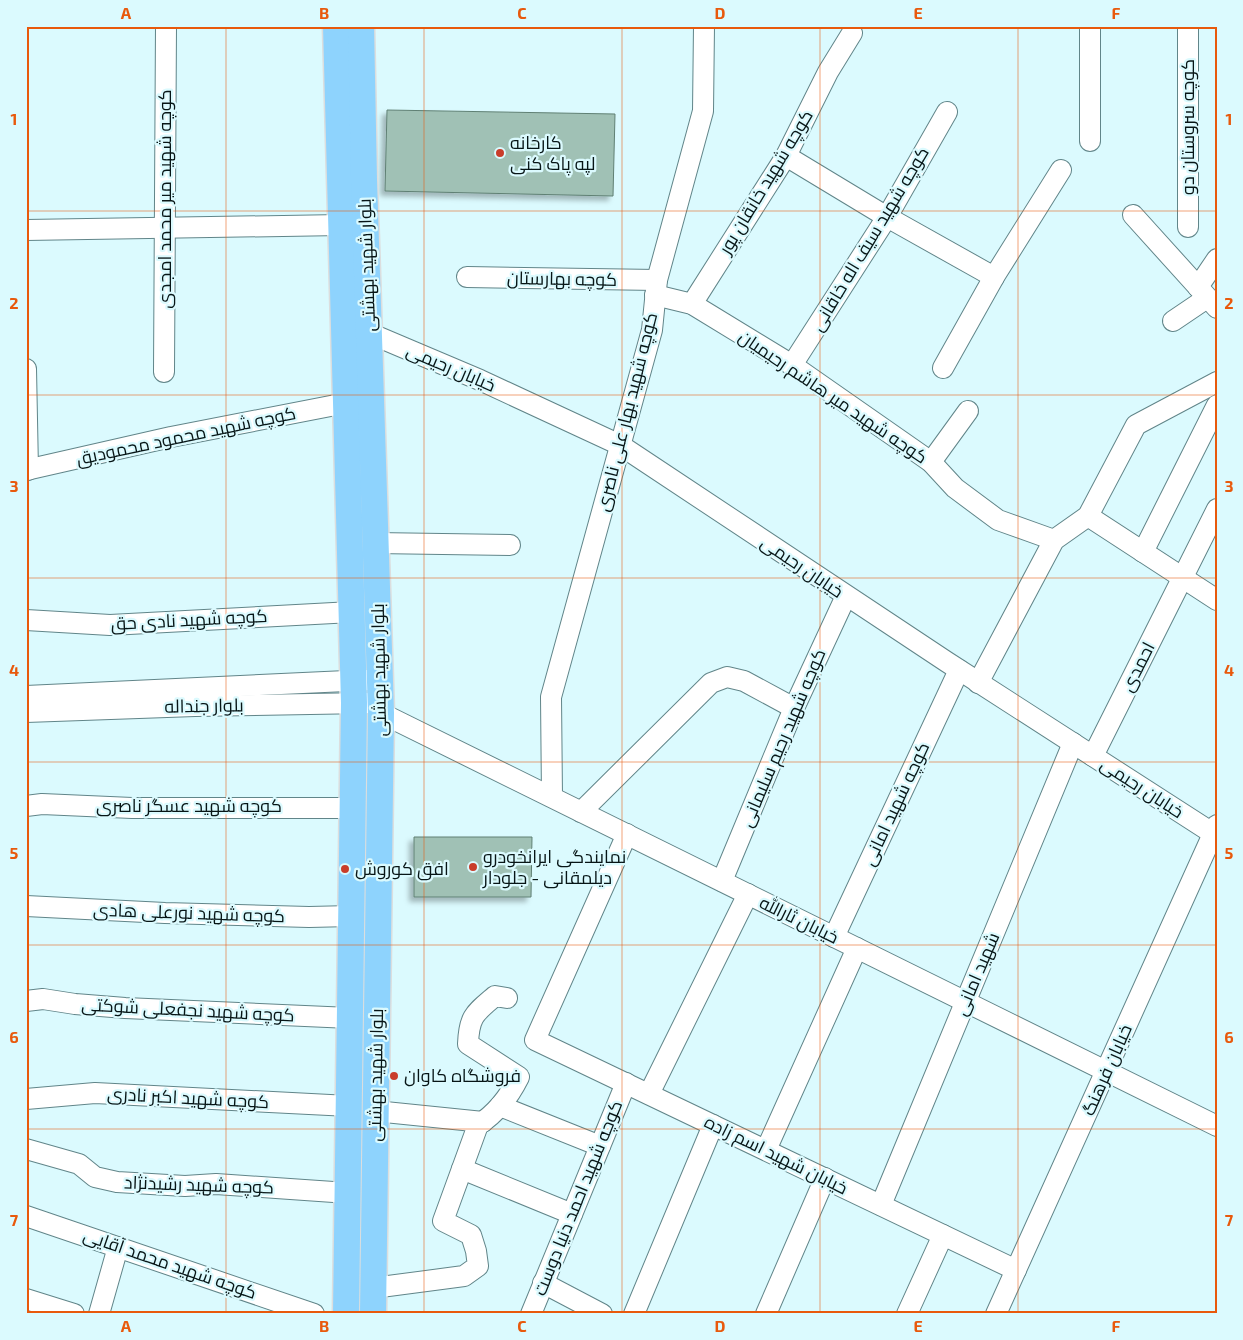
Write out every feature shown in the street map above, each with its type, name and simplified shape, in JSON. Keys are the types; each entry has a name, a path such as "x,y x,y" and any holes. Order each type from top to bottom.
{"main road":[{"name":"بلوار شهید بهشتی","path":"336,26 354,692 346,1314"},
{"name":"بلوار شهید بهشتی","path":"361,26 381,699 372,1314"}],"street":[{"name":"کوچه شهید میر محمد امجدی","path":"164,372 166,26"},
{"name":"کوچه شهید بهار علی ناصری","path":"552,797 551,697 652,330 656,288 703,111 704,26"},
{"path":"1090,26 1090,141"},
{"name":"کوچه سروستان دو","path":"1188,26 1188,227"},
{"name":"کوچه شهید خانقان پور","path":"692,304 786,156 828,72 852,33"},
{"name":"کوچه شهید سیف اله خاقانی","path":"792,365 887,216 947,112"},
{"path":"786,156 994,277"},
{"path":"943,368 994,277 1061,170"},
{"path":"1133,215 1207,298"},
{"path":"26,230 341,225"},
{"path":"1173,321 1207,298 1217,259"},
{"name":"کوچه بهارستان","path":"466,278 656,288"},
{"name":"کوچه شهید میر هاشم رحیمیان","path":"656,288 692,304 792,365 931,462 955,488 998,520 1054,540"},
{"name":"خیابان رحیمی","path":"369,333 480,380 620,444 978,683 1216,832"},
{"path":"26,369 27,470"},
{"path":"978,683 1054,540 1088,516 1136,425 1217,382"},
{"name":"کوچه شهید محمود محمودیق","path":"27,470 171,437 346,403"},
{"path":"1143,552 1217,405"},
{"path":"931,462 968,412"},
{"name":"احمدی","path":"1093,756 1217,509"},
{"path":"1088,516 1217,600"},
{"path":"375,544 510,545"},
{"name":"کوچه شهید رحیم سلیمانی","path":"722,881 794,708 846,596"},
{"name":"کوچه شهید نادی حق","path":"26,620 110,625 352,612"},
{"name":"کوچه شهید امانی","path":"834,937 959,670"},
{"path":"581,812 711,683 727,677 756,687 794,708"},
{"name":"بلوار جنداله","path":"26,696 136,699 354,692 381,699"},
{"name":"بلوار جنداله","path":"26,712 136,699"},
{"name":"خیابان ثارالله","path":"381,699 581,812 1217,1126"},
{"name":"شهید امانی","path":"881,1205 1073,743"},
{"name":"کوچه شهید عسگر ناصری","path":"26,806 42,804 132,808 352,808"},
{"name":"خیابان فرهنگ","path":"996,1314 1216,832"},
{"name":"خیابان شهید اسم زاده","path":"627,834 535,1040 1016,1270"},
{"path":"649,1094 748,894"},
{"name":"کوچه شهید نورعلی هادی","path":"26,906 165,913 309,917 351,916"},
{"path":"766,1150 857,948"},
{"path":"373,1288 464,1276 478,1266 471,1235 443,1221 478,1126 492,1117 511,1092 519,1077 468,1044 468,1025 477,1011 495,996 507,998"},
{"name":"کوچه شهید نجفعلی شوکتی","path":"26,1001 44,999 75,1004 125,1008 350,1018"},
{"name":"کوچه شهید احمد دنیا دوست","path":"531,1314 626,1083"},
{"name":"کوچه شهید اکبر نادری","path":"26,1099 95,1093 349,1106"},
{"path":"500,1106 600,1146"},
{"path":"376,1111 483,1122"},
{"path":"634,1314 713,1125"},
{"name":"کوچه شهید رشیدنژاد","path":"26,1149 79,1164 95,1177 117,1182 185,1186 216,1184 348,1193"},
{"path":"462,1169 572,1214"},
{"path":"766,1314 825,1178"},
{"name":"کوچه شهید محمد آقایی","path":"26,1216 314,1314"},
{"path":"907,1314 943,1235"},
{"path":"99,1314 118,1247"},
{"path":"543,1283 602,1314"},
{"path":"26,1299 74,1314"}],"building":[{"name":"کارخانه لپه پاک کنی","path":"387,110 615,114 613,196 385,191"},
{"name":"نمایندگی ایرانخودرو دیلمقانی - جلودار","path":"414,837 532,837 531,897 414,897"}],"place":[{"name":"کارخانه لپه پاک کنی","path":"500,153"},
{"name":"نمایندگی ایرانخودرو دیلمقانی - جلودار","path":"473,867"},
{"name":"افق کوروش","path":"345,869"},
{"name":"فروشگاه کاوان","path":"394,1076"}]}
